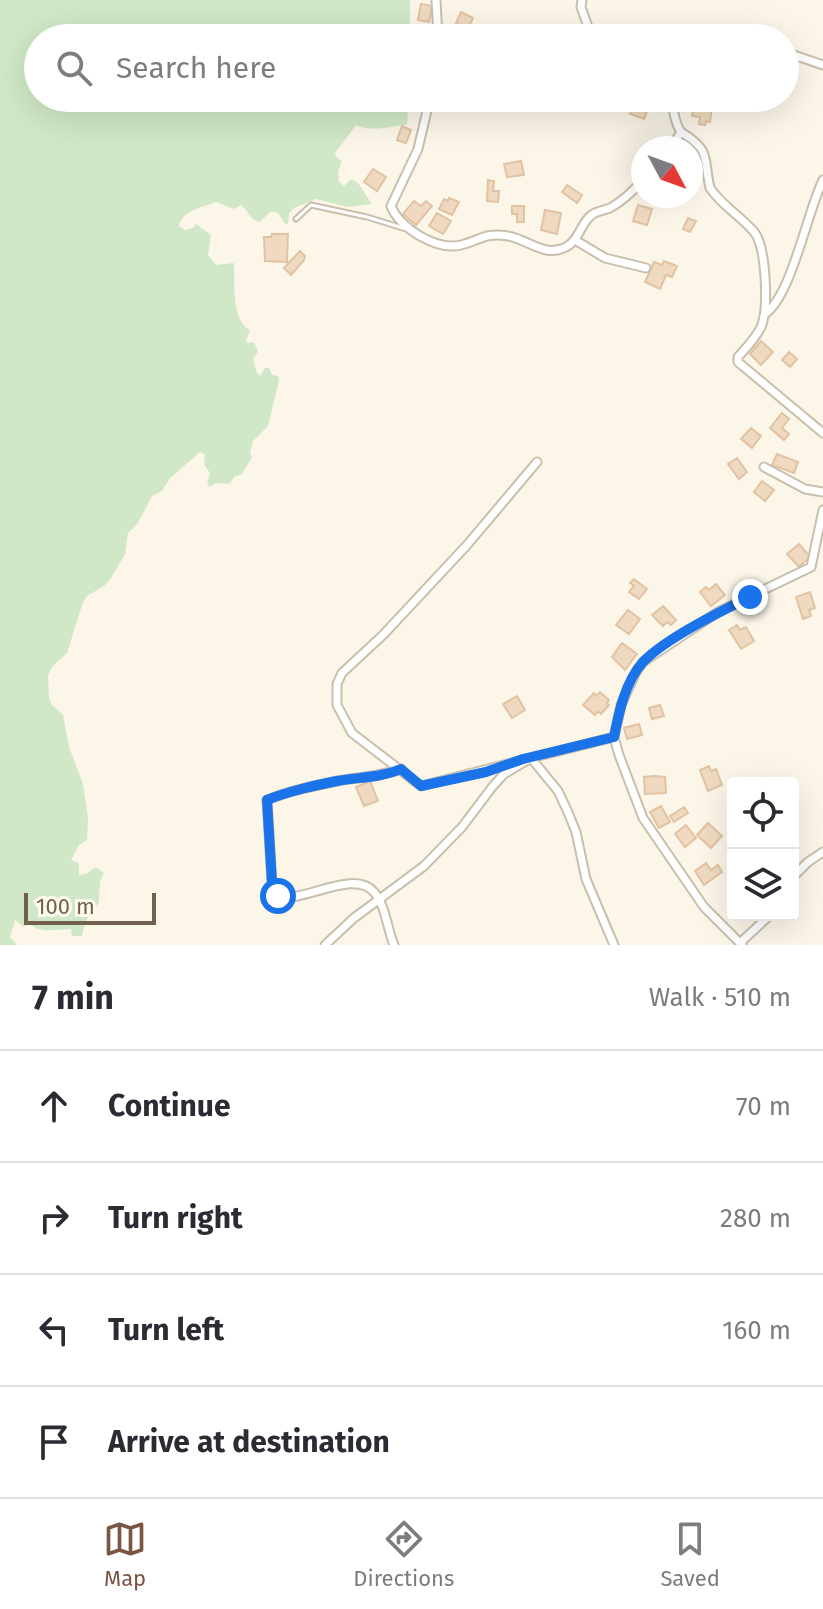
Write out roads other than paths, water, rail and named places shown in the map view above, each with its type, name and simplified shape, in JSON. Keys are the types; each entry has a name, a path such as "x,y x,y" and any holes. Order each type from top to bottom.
{"street":[{"path":"436,0 437,24"},
{"path":"582,0 581,7 587,24"},
{"path":"799,57 823,65"},
{"path":"427,112 418,149 391,206 394,215 406,229 449,246 462,245 489,235 510,236 546,252 567,247 591,215 612,207 631,190"},
{"path":"673,112 681,132 695,141 705,153 707,179 715,196 758,239 764,261 763,324 738,357 738,362 823,433"},
{"path":"678,136 681,132"},
{"path":"765,314 779,300 805,232 812,203 823,180"},
{"path":"575,240 605,258 646,268"},
{"path":"537,462 467,545 383,635 342,673 337,684 337,705 352,733 421,786 486,772 614,737"},
{"path":"764,467 805,489 823,492"},
{"path":"764,921 741,944 704,907 643,818 614,737 621,705 643,662 718,612 811,567 823,510"},
{"path":"325,945 354,918 424,866 462,827 504,774 531,758"},
{"path":"531,758 558,791 567,810 576,832 586,879 614,945"},
{"path":"394,945 379,900 372,889 359,885 331,887 286,899 278,896 272,883 267,800 338,781 384,776 401,769"},
{"path":"799,871 823,852"}],"lane":[{"path":"296,219 311,205 406,229"}]}
